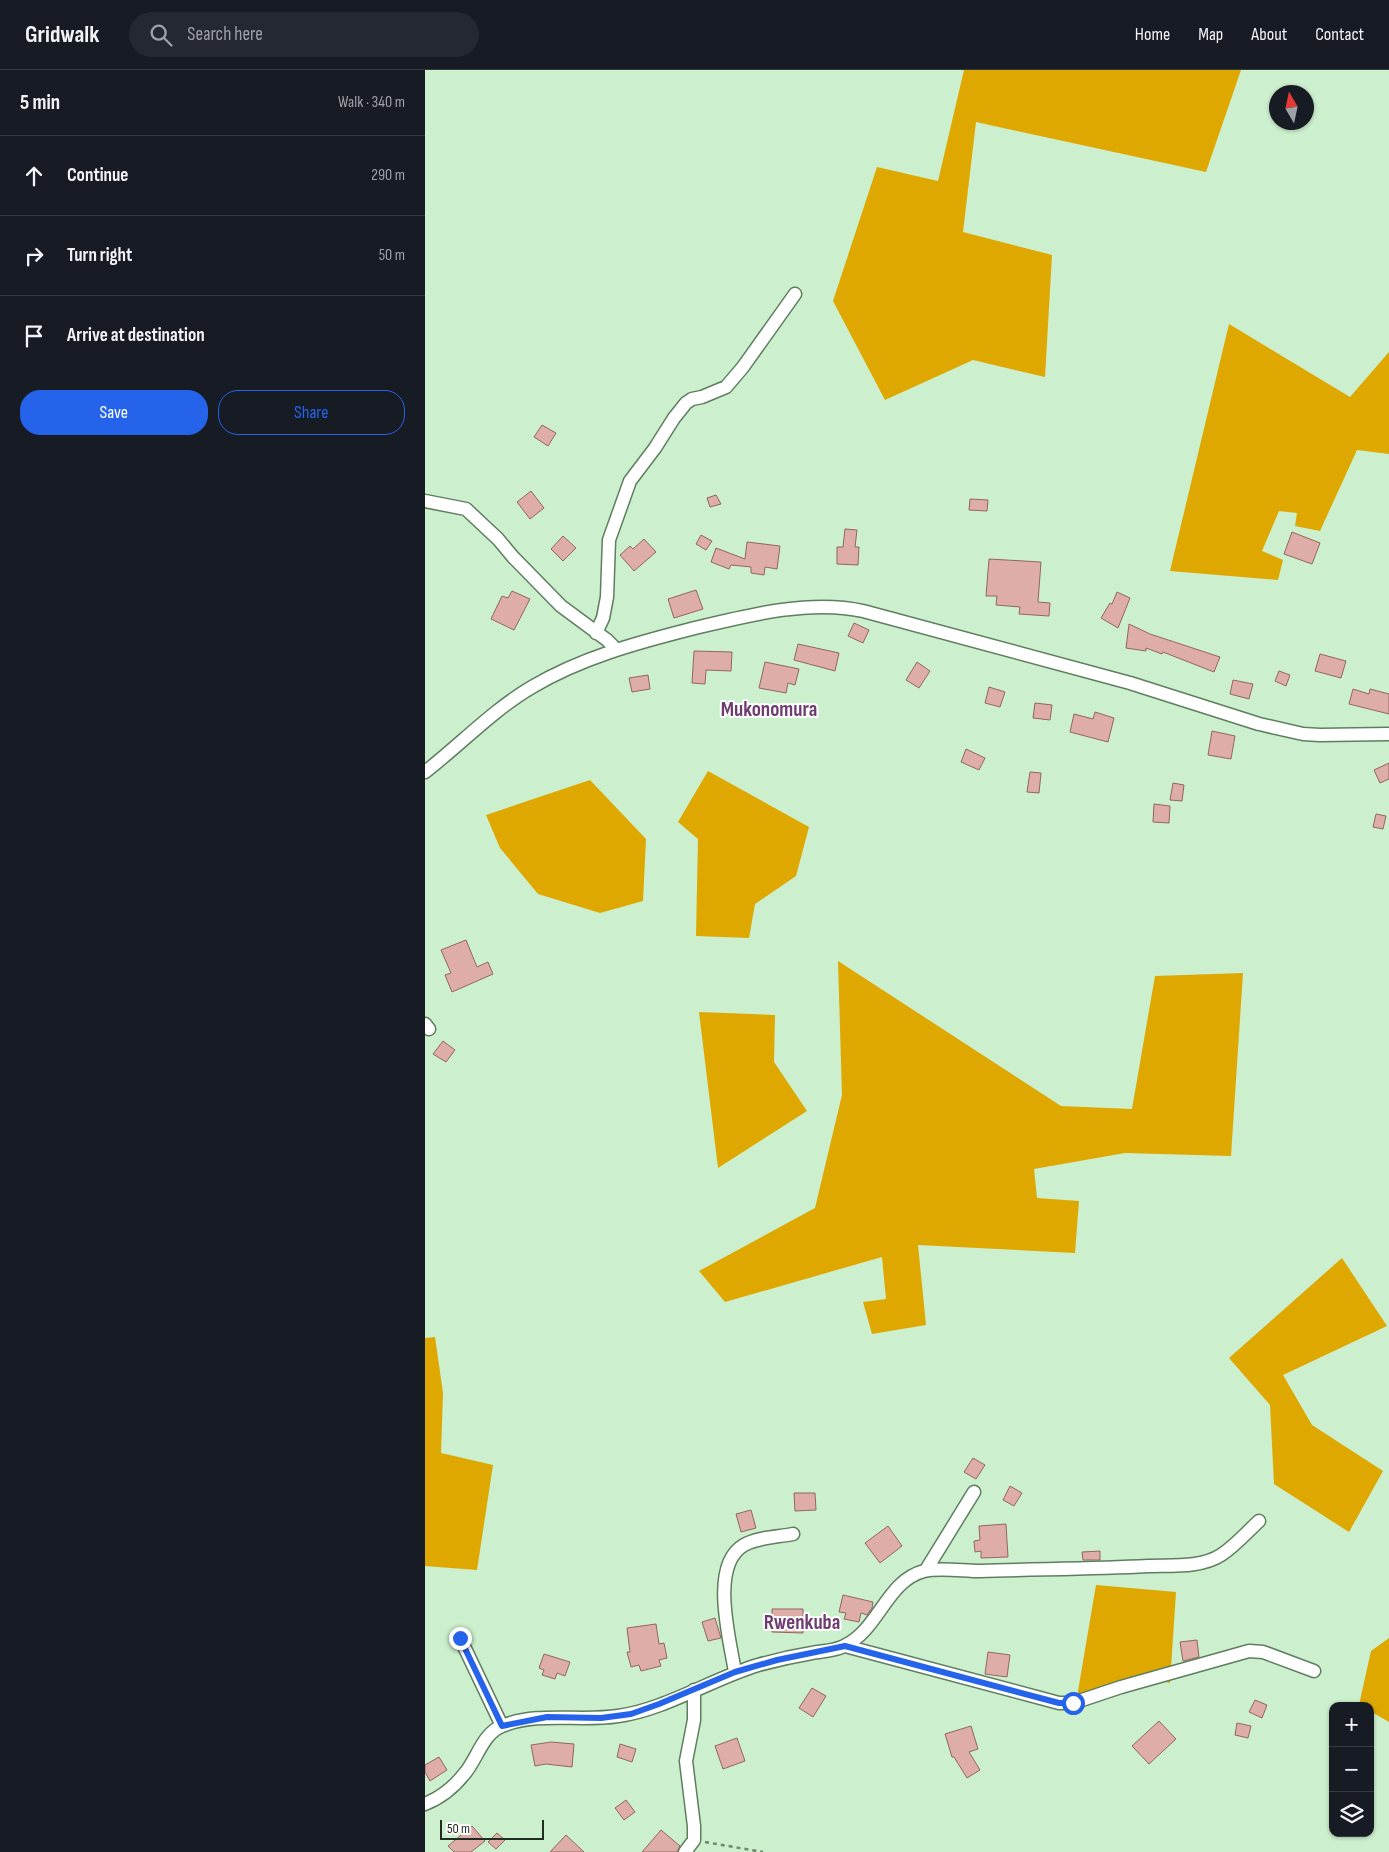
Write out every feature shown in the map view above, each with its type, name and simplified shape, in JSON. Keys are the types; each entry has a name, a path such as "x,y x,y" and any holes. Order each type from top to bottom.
{"street":[{"path":"596,633 603,618 607,597 609,540 630,481 686,403 726,387 743,367 795,294"},
{"path":"425,501 466,509 498,539 561,606 616,649"},
{"path":"425,772 505,704 548,678 616,649 745,617 822,606 845,607 1130,683 1265,726 1303,734 1389,734"},
{"path":"926,1570 974,1492"},
{"path":"425,1804 449,1789 466,1772 493,1732 502,1726 547,1717 601,1718 619,1716 659,1704 735,1672 777,1660 845,1646 867,1629 891,1594 902,1583 915,1574 926,1570 1105,1568 1199,1562 1221,1555 1259,1521"},
{"path":"735,1672 724,1585 728,1564 735,1553 744,1545 793,1534"},
{"path":"460,1638 502,1726"},
{"path":"845,1646 1059,1703 1073,1703 1121,1687 1249,1651 1263,1652 1314,1671"},
{"path":"685,1852 694,1840 686,1761 694,1720 694,1690"}],"path":[{"path":"694,1840 763,1852"}],"shaded area":[{"path":"964,70 1241,70 1206,172 976,122 963,232 1052,255 1045,377 973,360 885,400 833,301 877,167 938,181"},
{"path":"1229,324 1350,397 1389,352 1389,454 1357,450 1320,531 1295,526 1297,513 1279,511 1262,551 1283,560 1278,580 1170,571"},
{"path":"708,771 809,827 796,876 755,904 749,938 696,936 698,839 678,822"},
{"path":"590,780 646,839 643,901 600,913 538,894 500,848 486,815"},
{"path":"838,961 1061,1106 1132,1109 1155,976 1243,973 1231,1156 1125,1153 1034,1169 1037,1198 1079,1201 1075,1253 918,1245 926,1325 872,1334 863,1302 886,1299 882,1257 725,1302 699,1271 815,1208 842,1095"},
{"path":"699,1012 775,1015 774,1062 807,1111 718,1168"},
{"path":"1342,1258 1387,1326 1283,1375 1312,1425 1383,1471 1349,1532 1274,1484 1270,1405 1229,1358"},
{"path":"435,1337 443,1393 441,1453 493,1465 477,1570 425,1566 425,1338"},
{"path":"1096,1585 1176,1592 1170,1683 1140,1676 1077,1697"},
{"path":"1389,1638 1389,1722 1374,1713 1374,1702 1360,1702 1371,1651"}],"building":[{"path":"542,425 556,433 548,446 534,437"},
{"path":"531,491 544,508 530,519 517,502"},
{"path":"716,495 721,504 710,507 707,498"},
{"path":"970,499 988,500 987,511 969,510"},
{"path":"845,529 857,530 855,547 859,547 858,565 837,564 837,547 843,547"},
{"path":"1292,532 1320,543 1312,564 1284,554"},
{"path":"701,535 712,541 706,550 696,544"},
{"path":"563,536 576,548 563,561 551,549"},
{"path":"644,539 656,552 634,571 620,555 630,546 633,549"},
{"path":"747,542 780,546 777,569 765,567 764,575 751,573 751,567 731,565 729,569 711,562 716,548 745,559"},
{"path":"989,559 1041,562 1038,602 1050,603 1049,616 1019,614 1020,607 996,605 997,596 986,596"},
{"path":"696,590 703,609 674,618 668,599"},
{"path":"512,591 530,599 514,630 491,619 502,596 508,598"},
{"path":"1117,592 1130,598 1118,628 1101,618 1110,603 1112,604"},
{"path":"854,623 869,630 863,643 848,636"},
{"path":"1129,624 1150,634 1220,657 1214,672 1163,652 1162,654 1146,648 1146,651 1126,648"},
{"path":"798,644 839,653 835,671 794,660"},
{"path":"694,651 732,652 731,671 706,670 705,684 692,683"},
{"path":"1320,654 1346,661 1341,678 1315,671"},
{"path":"765,662 799,669 795,685 788,683 786,693 759,688"},
{"path":"917,662 930,671 919,688 906,680"},
{"path":"1279,671 1290,675 1286,686 1275,681"},
{"path":"648,675 650,689 632,692 629,678"},
{"path":"1233,680 1253,684 1249,699 1230,694"},
{"path":"989,687 1005,692 1000,707 985,703"},
{"path":"1353,689 1369,694 1370,689 1389,694 1389,714 1349,704"},
{"path":"1035,703 1052,705 1050,720 1033,718"},
{"path":"1095,712 1114,718 1108,742 1070,732 1074,714 1093,719"},
{"path":"1212,731 1235,736 1231,759 1208,755"},
{"path":"966,749 985,758 979,770 961,762"},
{"path":"1389,763 1389,779 1380,783 1374,770"},
{"path":"1030,772 1041,773 1039,793 1027,792"},
{"path":"1173,783 1184,785 1182,801 1170,800"},
{"path":"1154,804 1170,806 1169,823 1153,822"},
{"path":"1376,814 1386,816 1383,829 1373,827"},
{"path":"466,940 477,967 488,962 493,974 452,992 445,975 451,973 441,950"},
{"path":"443,1041 455,1050 446,1062 433,1054"},
{"path":"973,1458 985,1465 976,1479 964,1472"},
{"path":"1010,1486 1022,1493 1014,1506 1003,1500"},
{"path":"794,1493 815,1493 816,1510 795,1511"},
{"path":"751,1510 756,1528 741,1532 736,1514"},
{"path":"1006,1524 1008,1557 981,1558 981,1551 975,1552 974,1541 980,1540 979,1526"},
{"path":"888,1526 902,1546 880,1563 865,1543"},
{"path":"1100,1551 1100,1560 1083,1560 1082,1552"},
{"path":"843,1595 873,1602 872,1608 867,1615 861,1613 859,1622 844,1619 846,1613 839,1612"},
{"path":"772,1609 803,1609 803,1633 772,1632"},
{"path":"715,1618 721,1638 708,1641 702,1622"},
{"path":"656,1624 659,1644 664,1643 667,1658 659,1660 661,1666 641,1671 639,1665 631,1667 627,1652 630,1652 627,1628"},
{"path":"1197,1640 1199,1657 1183,1661 1180,1642"},
{"path":"988,1652 1010,1655 1007,1677 985,1674"},
{"path":"544,1654 570,1662 565,1676 557,1673 555,1679 542,1675 544,1670 539,1668"},
{"path":"812,1688 826,1696 813,1717 799,1708"},
{"path":"1255,1700 1267,1705 1262,1718 1249,1712"},
{"path":"1159,1721 1176,1739 1149,1764 1132,1746"},
{"path":"1237,1723 1251,1726 1248,1738 1235,1735"},
{"path":"971,1726 978,1749 969,1752 980,1770 967,1778 954,1757 952,1757 945,1734"},
{"path":"737,1738 745,1761 723,1769 715,1746"},
{"path":"551,1742 574,1744 572,1767 546,1764 535,1766 531,1745"},
{"path":"620,1744 636,1749 632,1762 617,1757"},
{"path":"439,1757 447,1770 430,1781 425,1772 425,1765"},
{"path":"626,1800 635,1812 624,1820 615,1808"},
{"path":"472,1826 485,1841 471,1852 454,1852 448,1846"},
{"path":"661,1830 680,1846 677,1852 642,1852"},
{"path":"497,1833 505,1840 496,1849 488,1842"},
{"path":"566,1835 584,1852 550,1852"}],"district":[{"name":"Mukonomura","path":"769,709"},
{"name":"Rwenkuba","path":"802,1622"}],"route":[{"path":"460,1638 502,1726 547,1717 601,1718 631,1714 735,1672 777,1660 834,1650 845,1646 1059,1703 1073,1703"}]}
